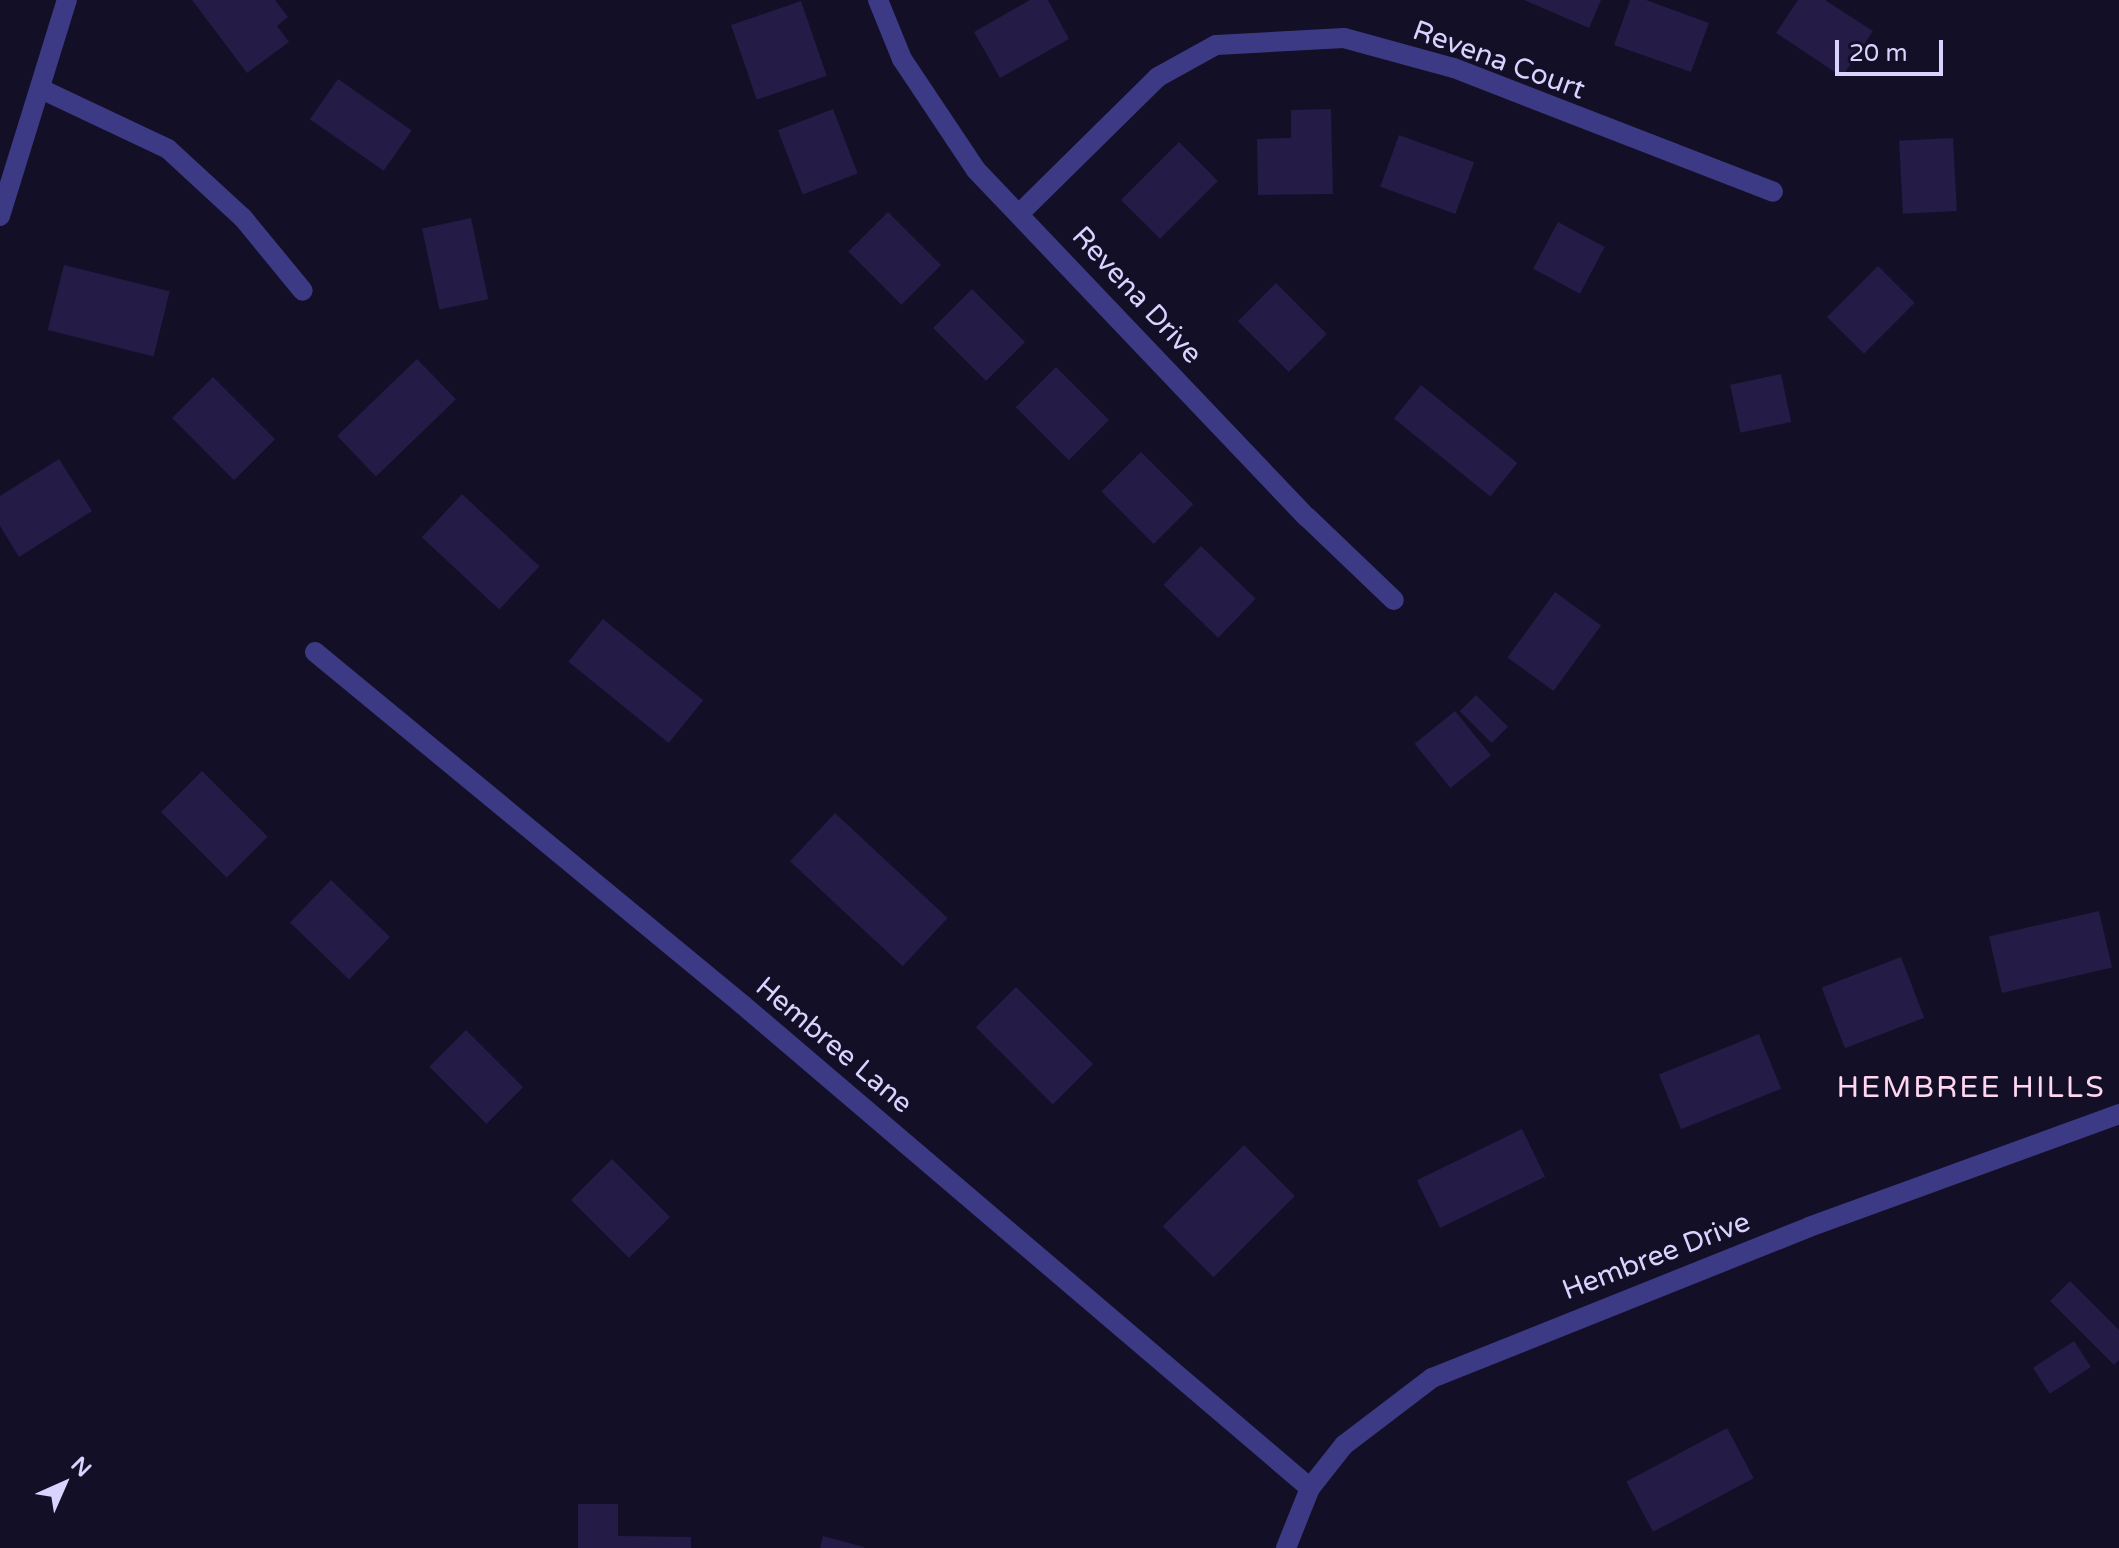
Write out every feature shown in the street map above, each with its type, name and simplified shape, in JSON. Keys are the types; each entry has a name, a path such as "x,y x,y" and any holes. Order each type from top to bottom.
{"street":[{"path":"0,216 67,0"},
{"name":"Revena Drive","path":"878,0 902,59 944,127 1019,214 1307,517 1394,600"},
{"name":"Revena Court","path":"1019,214 1158,77 1216,45 1344,38 1454,68 1773,192"},
{"path":"41,89 168,149 243,218 303,291"},
{"name":"Hembree Lane","path":"315,652 731,995 1310,1488"},
{"name":"Hembree Drive","path":"1286,1548 1310,1488 1344,1445 1432,1378 1809,1227 2119,1114"}],"building":[{"path":"192,0 275,0 288,17 277,26 289,42 247,73"},
{"path":"1030,0 1048,0 1069,39 1000,78 974,32"},
{"path":"1524,0 1601,0 1589,28"},
{"path":"1630,0 1646,0 1709,23 1691,72 1614,45"},
{"path":"1798,0 1825,0 1873,31 1842,77 1776,33"},
{"path":"801,1 827,76 757,100 731,25"},
{"path":"338,79 412,131 384,171 310,119"},
{"path":"833,109 858,173 803,195 778,130"},
{"path":"1331,109 1333,194 1258,195 1257,139 1291,138 1291,110"},
{"path":"1399,135 1474,162 1455,214 1380,187"},
{"path":"1953,138 1957,211 1903,214 1899,141"},
{"path":"1179,142 1218,181 1160,239 1121,200"},
{"path":"888,212 941,265 901,305 848,252"},
{"path":"471,218 488,299 439,310 422,228"},
{"path":"1558,222 1605,247 1580,294 1533,269"},
{"path":"64,265 170,291 154,356 48,330"},
{"path":"1878,266 1915,303 1864,354 1827,317"},
{"path":"1276,283 1327,334 1289,372 1238,321"},
{"path":"972,289 1025,342 986,381 933,328"},
{"path":"417,359 456,399 376,476 337,436"},
{"path":"1056,367 1109,420 1069,460 1016,407"},
{"path":"1781,374 1791,422 1740,433 1730,385"},
{"path":"213,377 275,439 234,480 172,418"},
{"path":"1421,385 1517,463 1490,496 1394,418"},
{"path":"1141,452 1193,504 1154,544 1101,492"},
{"path":"59,459 92,511 19,557 0,526 0,496"},
{"path":"462,494 540,566 499,609 422,537"},
{"path":"1201,546 1256,599 1218,638 1163,585"},
{"path":"1555,592 1601,626 1554,691 1507,658"},
{"path":"603,619 703,700 669,743 568,662"},
{"path":"1476,695 1508,727 1492,743 1460,711"},
{"path":"1455,711 1491,755 1450,788 1415,744"},
{"path":"202,771 268,837 227,878 161,812"},
{"path":"835,813 948,918 903,966 790,861"},
{"path":"331,880 390,937 349,979 290,922"},
{"path":"2099,911 2112,968 2002,993 1989,936"},
{"path":"1901,957 1924,1018 1845,1048 1822,987"},
{"path":"1016,987 1093,1064 1053,1104 976,1027"},
{"path":"466,1030 523,1087 487,1124 429,1067"},
{"path":"1759,1034 1781,1089 1681,1129 1659,1074"},
{"path":"1522,1129 1545,1177 1440,1228 1417,1180"},
{"path":"1244,1145 1295,1196 1214,1277 1163,1226"},
{"path":"612,1159 670,1217 629,1258 571,1200"},
{"path":"2070,1281 2119,1330 2119,1360 2114,1365 2050,1301"},
{"path":"2074,1341 2091,1367 2050,1394 2033,1368"},
{"path":"1727,1428 1754,1478 1653,1532 1626,1482"},
{"path":"578,1504 618,1504 618,1536 691,1537 691,1548 578,1548"},
{"path":"823,1536 864,1547 864,1548 820,1548"}],"district":[{"name":"HEMBREE HILLS","path":"1971,1088"}]}
